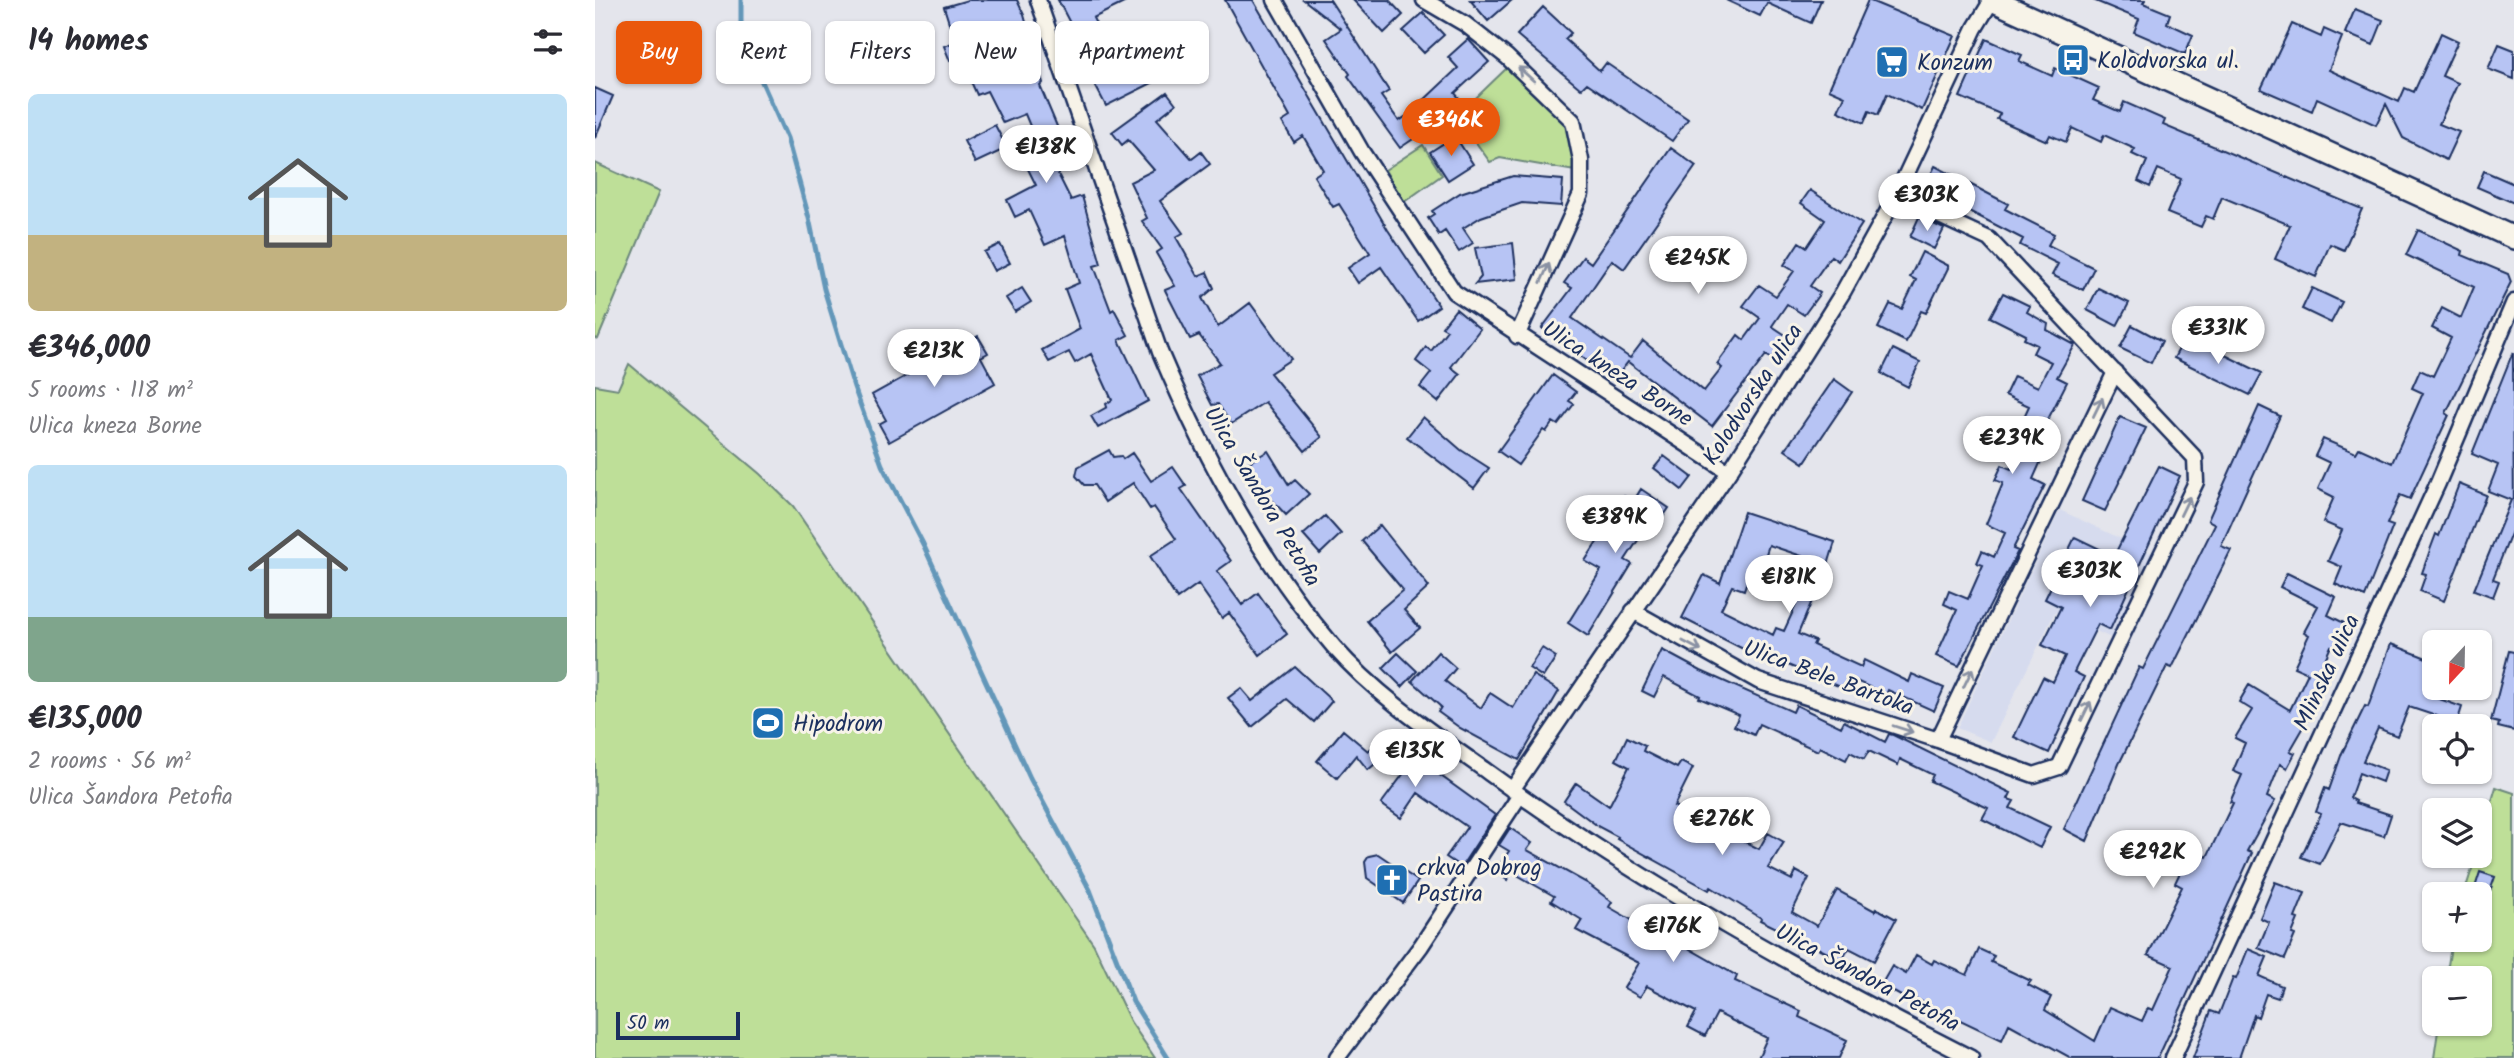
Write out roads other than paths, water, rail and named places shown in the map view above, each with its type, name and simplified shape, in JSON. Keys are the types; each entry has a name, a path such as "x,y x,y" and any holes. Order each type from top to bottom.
{"main road":[{"path":"1992,0 2514,238"}],"street":[{"name":"Ulica Šandora Petofia","path":"1038,0 1160,352 1210,459 1281,578 1335,648 1371,683 1516,792 1675,897 1833,987 1971,1058"},
{"name":"Ulica kneza Borne","path":"1275,0 1362,152 1454,292 1517,336 1729,472"},
{"name":"Ulica kneza Borne","path":"1424,0 1465,24 1507,57 1573,121 1581,160 1581,194 1517,336"},
{"name":"Kolodvorska ulica","path":"1337,1058 1421,946 1516,792 1633,611 1729,472 1843,292 1896,196 1975,28 1992,0"},
{"name":"Ulica Bele Bartoka","path":"1633,611 1758,681 1938,740 2034,775 2059,767 2196,482 2195,457 1989,239 1896,196"},
{"name":"Mlinska ulica","path":"2173,1058 2432,496 2514,302"},
{"path":"1938,740 2115,372"}],"waterway":[{"path":"741,0 741,26 746,46 787,138 809,218 824,289 854,387 882,465 923,544 1030,778 1090,890 1133,1002 1168,1058"}],"place":[{"name":"Kolodvorska ul.","path":"2073,60"},
{"name":"Konzum","path":"1892,62"},
{"name":"Hipodrom","path":"768,723"},
{"name":"crkva Dobrog Pastira","path":"1392,880"}]}
